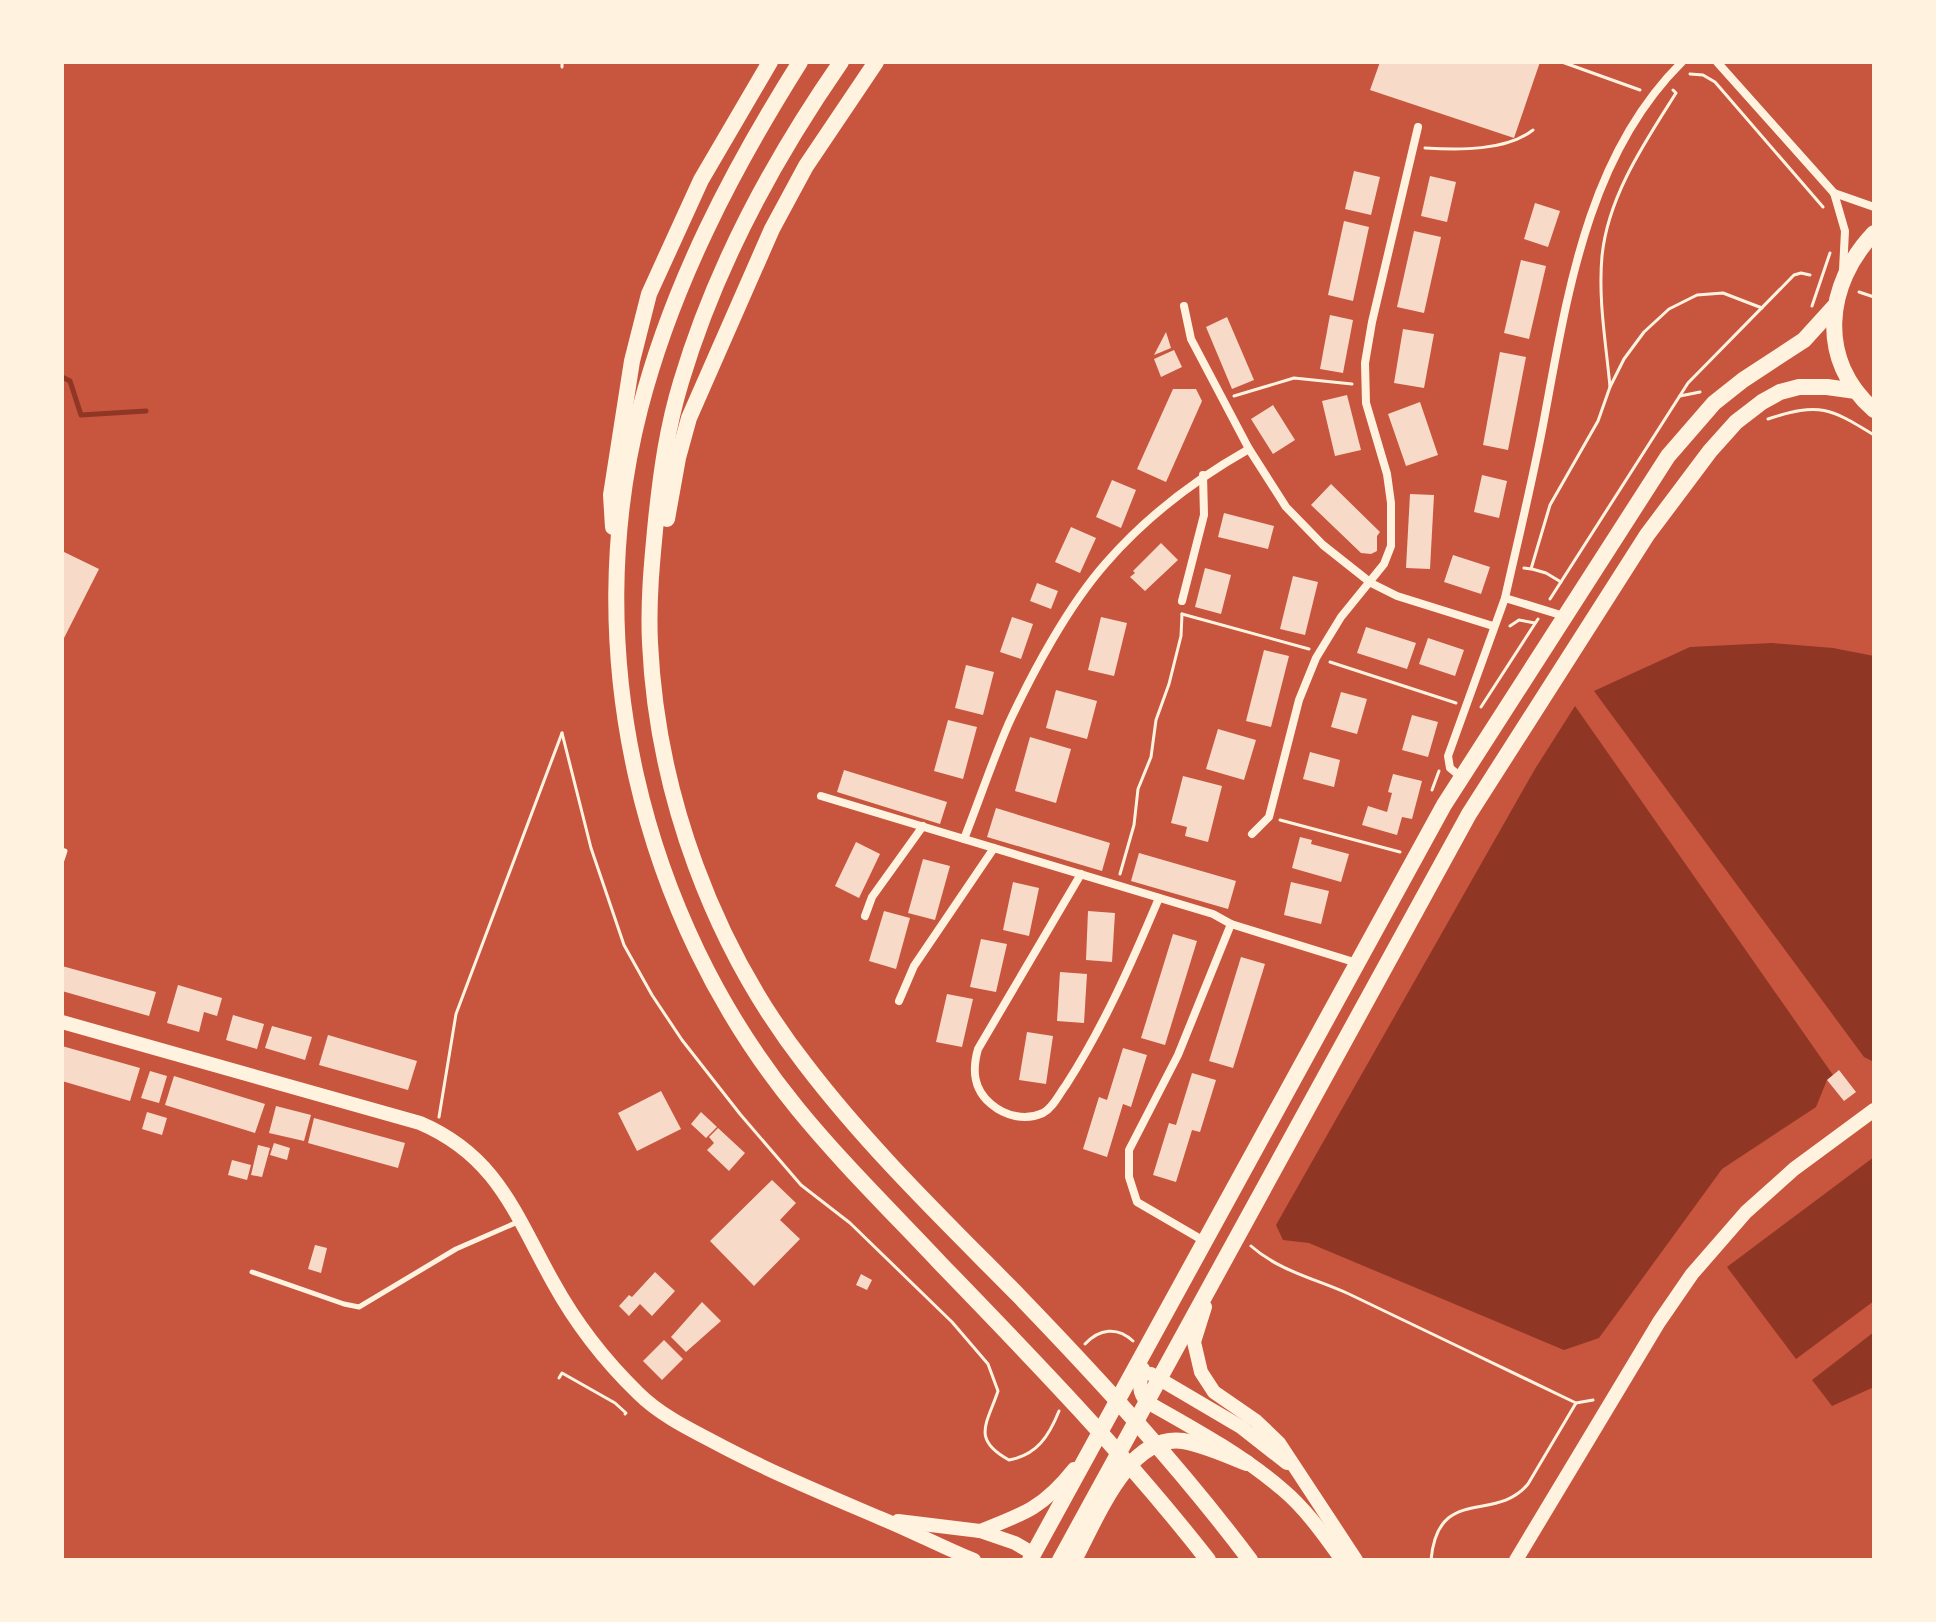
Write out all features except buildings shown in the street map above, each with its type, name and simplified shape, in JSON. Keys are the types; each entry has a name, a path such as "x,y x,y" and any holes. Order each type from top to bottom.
{"main road":[{"path":"770,62 701,180 649,294 632,361 611,495 625,722 648,826 669,890 703,965 728,1010 797,1108 1099,1432 1208,1560"},
{"path":"616,567 626,481 640,411 678,293 710,221 756,132 800,62"},
{"path":"841,62 779,158 719,277 681,382 663,455 650,582 650,644 663,747 690,856 753,990 776,1025 857,1129 1090,1372 1191,1485 1250,1560"},
{"path":"650,582 664,539 678,458 689,418 734,313 772,229 806,166 876,62"},
{"path":"1874,233 1857,250 1843,275 1834,307 1835,337 1842,365 1856,391 1874,410"},
{"path":"882,1519 980,1531 1015,1543 1032,1558 1094,1443 1178,1305 1189,1269 1461,777 1668,456 1690,428 1714,403 1743,380 1804,340 1834,307"},
{"path":"1060,1560 1469,814 1647,535 1710,451 1736,422 1780,392 1811,386 1856,391"},
{"path":"1357,963 1379,976"},
{"path":"62,1022 420,1123 458,1143 489,1172 509,1199 553,1283 577,1321 610,1364 640,1395 679,1424 739,1455 974,1560"},
{"path":"1516,1560 1692,1274 1746,1212 1794,1169 1874,1110"},
{"path":"1217,1272 1196,1332 1195,1353 1201,1372 1214,1392 1256,1421 1279,1443 1356,1560"},
{"path":"1140,1367 1241,1427 1300,1474"},
{"path":"1140,1367 1141,1395 1147,1402 1216,1441 1283,1490 1307,1513 1342,1560"},
{"path":"1074,1560 1124,1469 1150,1447 1163,1442 1181,1441 1247,1463"},
{"path":"980,1531 1027,1513 1056,1492 1094,1443"}],"street":[{"path":"1461,777 1447,763 1505,598 1529,496 1565,307 1589,220 1613,156 1640,109 1682,62"},
{"path":"1717,62 1834,193 1845,231 1843,275"},
{"path":"1252,834 1269,817 1299,700 1318,655 1341,617 1384,564 1391,546 1387,474 1366,403 1365,363 1418,127"},
{"path":"1834,193 1874,207"},
{"path":"1184,306 1191,339 1249,449 1286,507 1323,545 1371,583 1397,596 1492,630"},
{"path":"964,839 1008,726 1040,662 1104,565 1127,540 1203,475 1249,449"},
{"path":"1182,601 1204,515 1203,475"},
{"path":"1505,598 1565,617"},
{"path":"821,796 1213,914 1231,924 1357,963"},
{"path":"865,916 872,897 923,826"},
{"path":"899,1001 914,966 994,848"},
{"path":"1081,874 978,1049 973,1067 977,1086 985,1099 1009,1115 1029,1117 1044,1112 1053,1104 1083,1059 1123,983 1159,898"},
{"path":"1205,1241 1137,1202 1129,1177 1129,1150 1178,1055 1231,924"}],"lane":[{"path":"62,850 65,851 62,860"},
{"path":"252,1272 359,1307 456,1249 521,1220"}],"path":[{"path":"1562,62 1641,91 1655,74 1662,81"},
{"path":"1680,79 1691,74 1703,75 1715,82 1818,198 1827,213"},
{"path":"1610,387 1601,296 1602,253 1615,203 1641,147 1676,93 1671,89"},
{"path":"1413,147 1442,149 1508,144 1522,139 1533,130"},
{"path":"1808,315 1830,251"},
{"path":"1117,885 1134,825 1138,789 1151,757 1156,720 1181,636 1182,614 1318,655 1479,710 1688,383 1794,275 1810,275"},
{"path":"1858,291 1874,297"},
{"path":"1531,569 1550,505 1598,421 1624,359 1644,332 1669,309 1697,295 1723,293 1762,308"},
{"path":"1223,400 1294,378 1366,386"},
{"path":"1680,396 1703,391"},
{"path":"1768,419 1827,409 1874,435"},
{"path":"1513,565 1546,573 1561,582"},
{"path":"1492,630 1503,638 1512,624 1519,620 1535,623"},
{"path":"442,1099 456,1014 562,733"},
{"path":"1269,817 1405,854"},
{"path":"1248,1244 1281,1267 1346,1293 1576,1403 1598,1399 1609,1406"},
{"path":"559,1378 562,1373 615,1403 625,1414"},
{"path":"591,1390 596,1382"},
{"path":"1431,1560 1436,1531 1452,1515 1520,1494 1576,1403"}],"shaded area":[{"path":"1772,643 1833,648 1874,656 1874,1062 1864,1057 1594,691 1690,647"},
{"path":"1575,706 1833,1075 1827,1080 1816,1107 1722,1169 1599,1338 1564,1350 1309,1243 1283,1240 1276,1225 1535,769"},
{"path":"1874,1157 1874,1301 1796,1359 1727,1267"},
{"path":"1874,1332 1874,1387 1832,1406 1812,1380"}],"waterway":[{"path":"62,377 70,381 81,415 146,411"}]}
